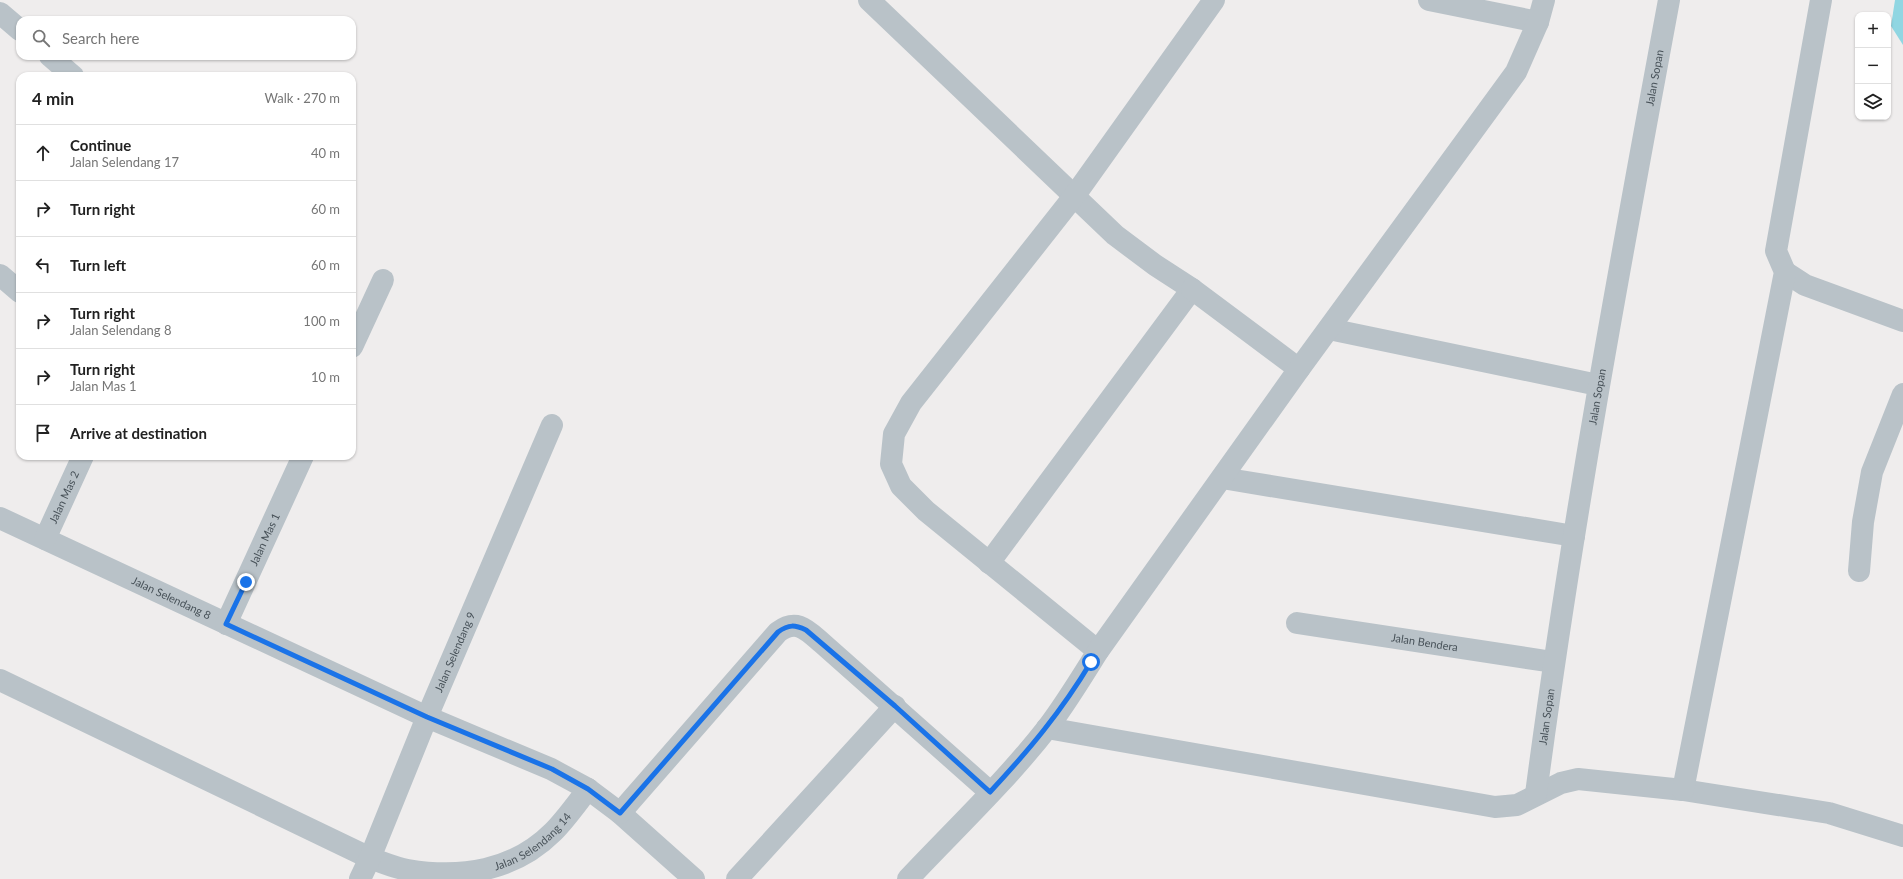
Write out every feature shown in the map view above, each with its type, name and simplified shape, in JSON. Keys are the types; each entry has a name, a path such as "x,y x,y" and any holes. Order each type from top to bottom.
{"street":[{"path":"869,0 1116,234 1155,265 1192,289 1299,368"},
{"path":"1098,651 926,512 901,486 891,464 894,434 911,403 1075,195 1214,0"},
{"path":"1430,0 1538,22"},
{"path":"908,879 990,792 1047,728 1071,696 1098,651 1299,368 1516,72 1538,22 1544,0"},
{"name":"Jalan Sopan","path":"1536,794 1553,662 1598,385 1669,0"},
{"path":"1820,0 1776,251 1785,272 1805,285 1903,321"},
{"path":"0,12 16,26"},
{"path":"55,60 68,72"},
{"path":"1683,790 1785,272"},
{"path":"0,275 16,289"},
{"path":"356,339 383,280"},
{"path":"990,563 1192,289"},
{"path":"1328,329 1598,385"},
{"path":"1859,570 1863,522 1872,472 1903,394"},
{"name":"Jalan Selendang 9","path":"360,879 370,858 427,717 552,425"},
{"name":"Jalan Mas 2","path":"45,539 81,460"},
{"name":"Jalan Mas 1","path":"226,624 301,460"},
{"path":"1222,478 1574,536"},
{"name":"Jalan Selendang 8","path":"0,518 427,717 552,769 588,789 620,813 694,879"},
{"name":"Jalan Bendera","path":"1297,623 1553,662"},
{"path":"620,813 778,632 786,626 796,625 806,630 895,706 990,792"},
{"name":"Jalan Selendang 14","path":"0,680 370,858 407,870 453,874 494,868 526,854 553,832 588,789"},
{"path":"737,879 895,706"},
{"path":"1047,728 1495,807 1517,805 1536,794 1561,783 1578,779 1683,790 1829,813 1903,836"}],"water":[{"path":"1895,0 1903,0 1903,45 1891,26"}],"route":[{"path":"246,582 226,624 427,717 552,769 588,789 620,813 778,632 786,626 796,625 806,630 895,706 990,792 1047,728 1071,696 1091,662"}]}
